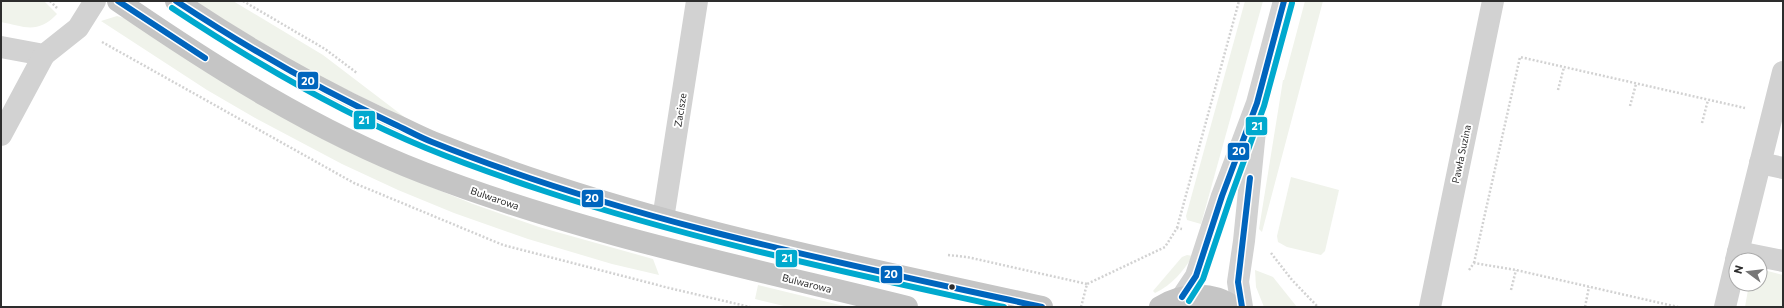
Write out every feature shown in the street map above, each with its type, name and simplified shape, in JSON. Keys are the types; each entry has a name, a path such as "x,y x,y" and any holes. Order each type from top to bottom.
{"main road":[{"name":"Bulwarowa","path":"118,1 158,29 246,84 336,133 422,172 511,204 669,249 907,307"},
{"path":"176,1 262,56 311,84 430,141 510,172 663,219 754,242 1042,307"},
{"path":"1160,307 1182,297 1198,295 1214,298 1234,307"}],"street":[{"path":"1,135 44,55 78,28 95,1"},
{"name":"Zacisze","path":"663,219 697,1"},
{"path":"1182,297 1196,276 1222,196 1257,103 1284,1"},
{"name":"Pawła Suzina","path":"1430,307 1493,1"},
{"path":"1,47 44,55"},
{"path":"1738,252 1783,72"},
{"path":"1242,307 1238,282 1244,241 1257,103"},
{"path":"1760,163 1783,168"},
{"path":"1768,260 1783,261"},
{"path":"1725,307 1729,292"}],"path":[{"path":"1081,307 1087,284 1165,247 1177,228 1238,1"},
{"path":"1467,272 1474,263 1520,57 1708,100 1773,113"},
{"path":"1558,90 1564,66"},
{"path":"1630,106 1636,84"},
{"path":"1702,122 1708,100"},
{"path":"1177,228 1211,232"},
{"path":"1244,241 1267,247 1292,280 1318,307"},
{"path":"1474,263 1516,270 1678,307"},
{"path":"1512,290 1516,270"},
{"path":"1585,307 1589,287"},
{"path":"1658,302 1658,307"}],"shaded area":[{"path":"1,1 44,1 57,14 44,24 37,27 24,27 1,22"},
{"path":"194,1 233,1 323,55 407,119 304,69"},
{"path":"1245,1 1263,1 1201,224 1187,220 1186,216"},
{"path":"1305,1 1323,1 1262,232 1259,229 1283,80"},
{"path":"117,16 127,19 399,174 473,204 539,227 653,259 659,275 612,264 528,239 454,213 398,190 342,164 257,119 207,90 101,21"},
{"path":"1291,177 1339,190 1325,251 1321,255 1287,247 1278,242 1277,236"},
{"path":"1187,255 1193,256 1181,272 1172,282 1155,293 1153,291 1182,257"},
{"path":"1255,270 1273,277 1297,307 1264,307 1256,287"},
{"path":"1768,271 1783,275 1783,307 1745,307 1748,292 1768,292"},
{"path":"758,285 851,307 788,307 755,299"}],"transit line":[{"name":"20","path":"118,1 205,58"},
{"name":"20","path":"176,1 256,51 310,82 366,111 427,140 506,170 581,195 733,237 810,256 1042,307"},
{"name":"20","path":"1182,297 1196,276 1222,196 1257,103 1284,1"},
{"name":"21","path":"1189,301 1203,279 1264,106 1292,3"},
{"name":"21","path":"172,8 264,66 360,118 426,148 485,171 601,209 715,241 831,269 1004,307"},
{"name":"20","path":"1242,307 1238,282 1250,178"}]}
